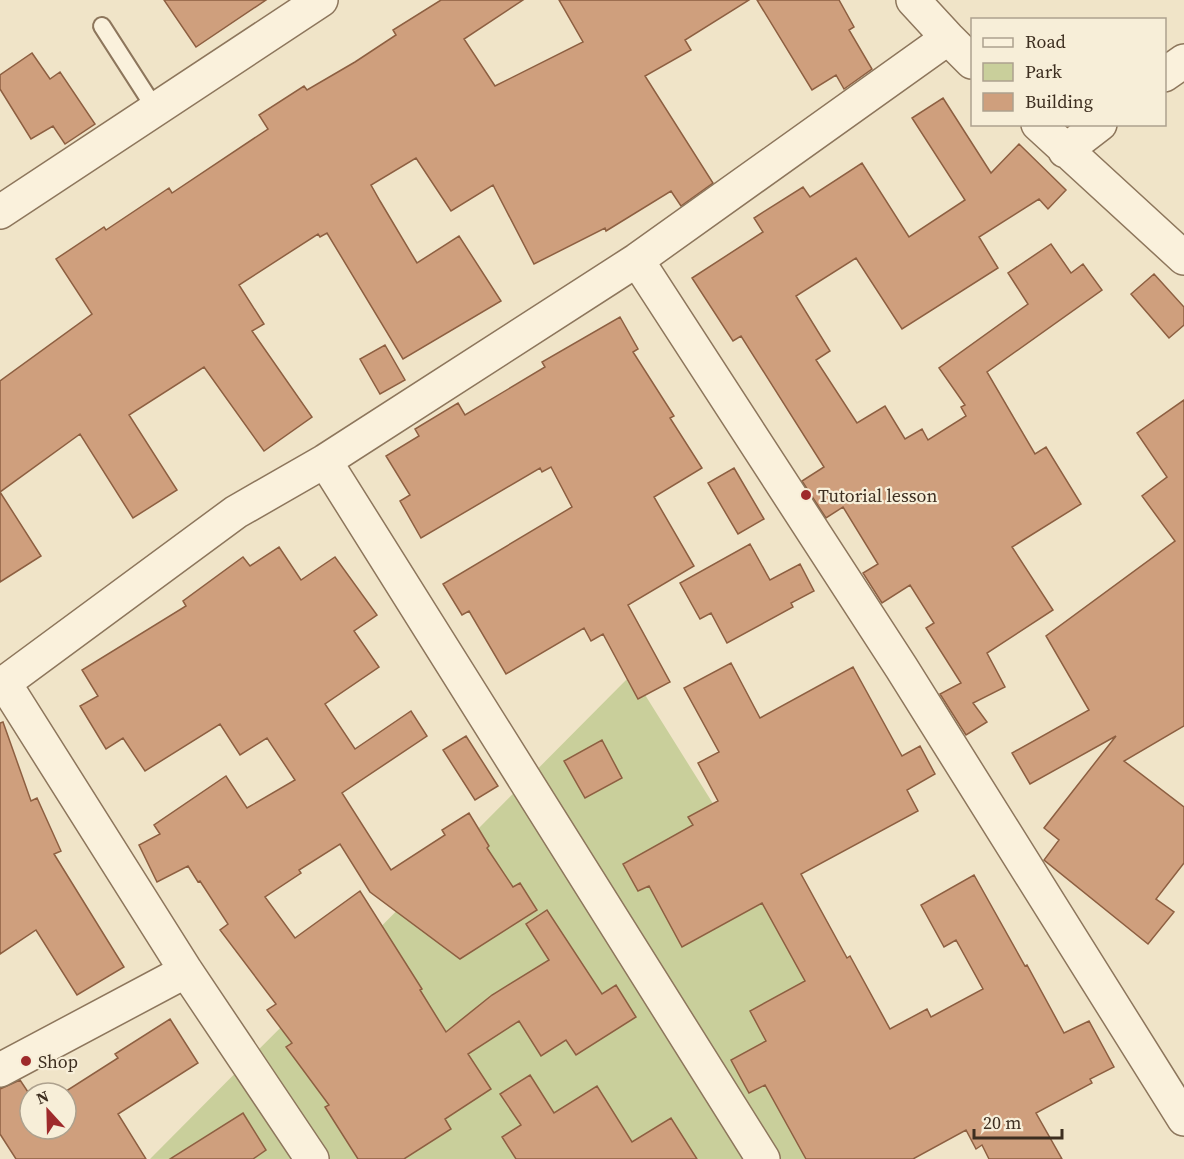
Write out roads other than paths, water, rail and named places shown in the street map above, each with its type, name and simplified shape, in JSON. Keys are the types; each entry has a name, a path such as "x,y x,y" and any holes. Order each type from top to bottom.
{"street":[{"path":"0,212 321,0"},
{"path":"914,0 971,61"},
{"path":"312,1159 186,971 3,685 236,512 326,461 637,260 948,38"},
{"path":"1166,74 1184,60"},
{"path":"1040,126 1184,258"},
{"path":"1065,151 1097,126"},
{"path":"637,260 901,667 1184,1119"},
{"path":"326,461 764,1159"},
{"path":"0,1070 186,971"}],"lane":[{"path":"102,26 156,110"}],"place":[{"name":"Tutorial lesson","path":"806,495"},
{"name":"Shop","path":"26,1061"}]}
